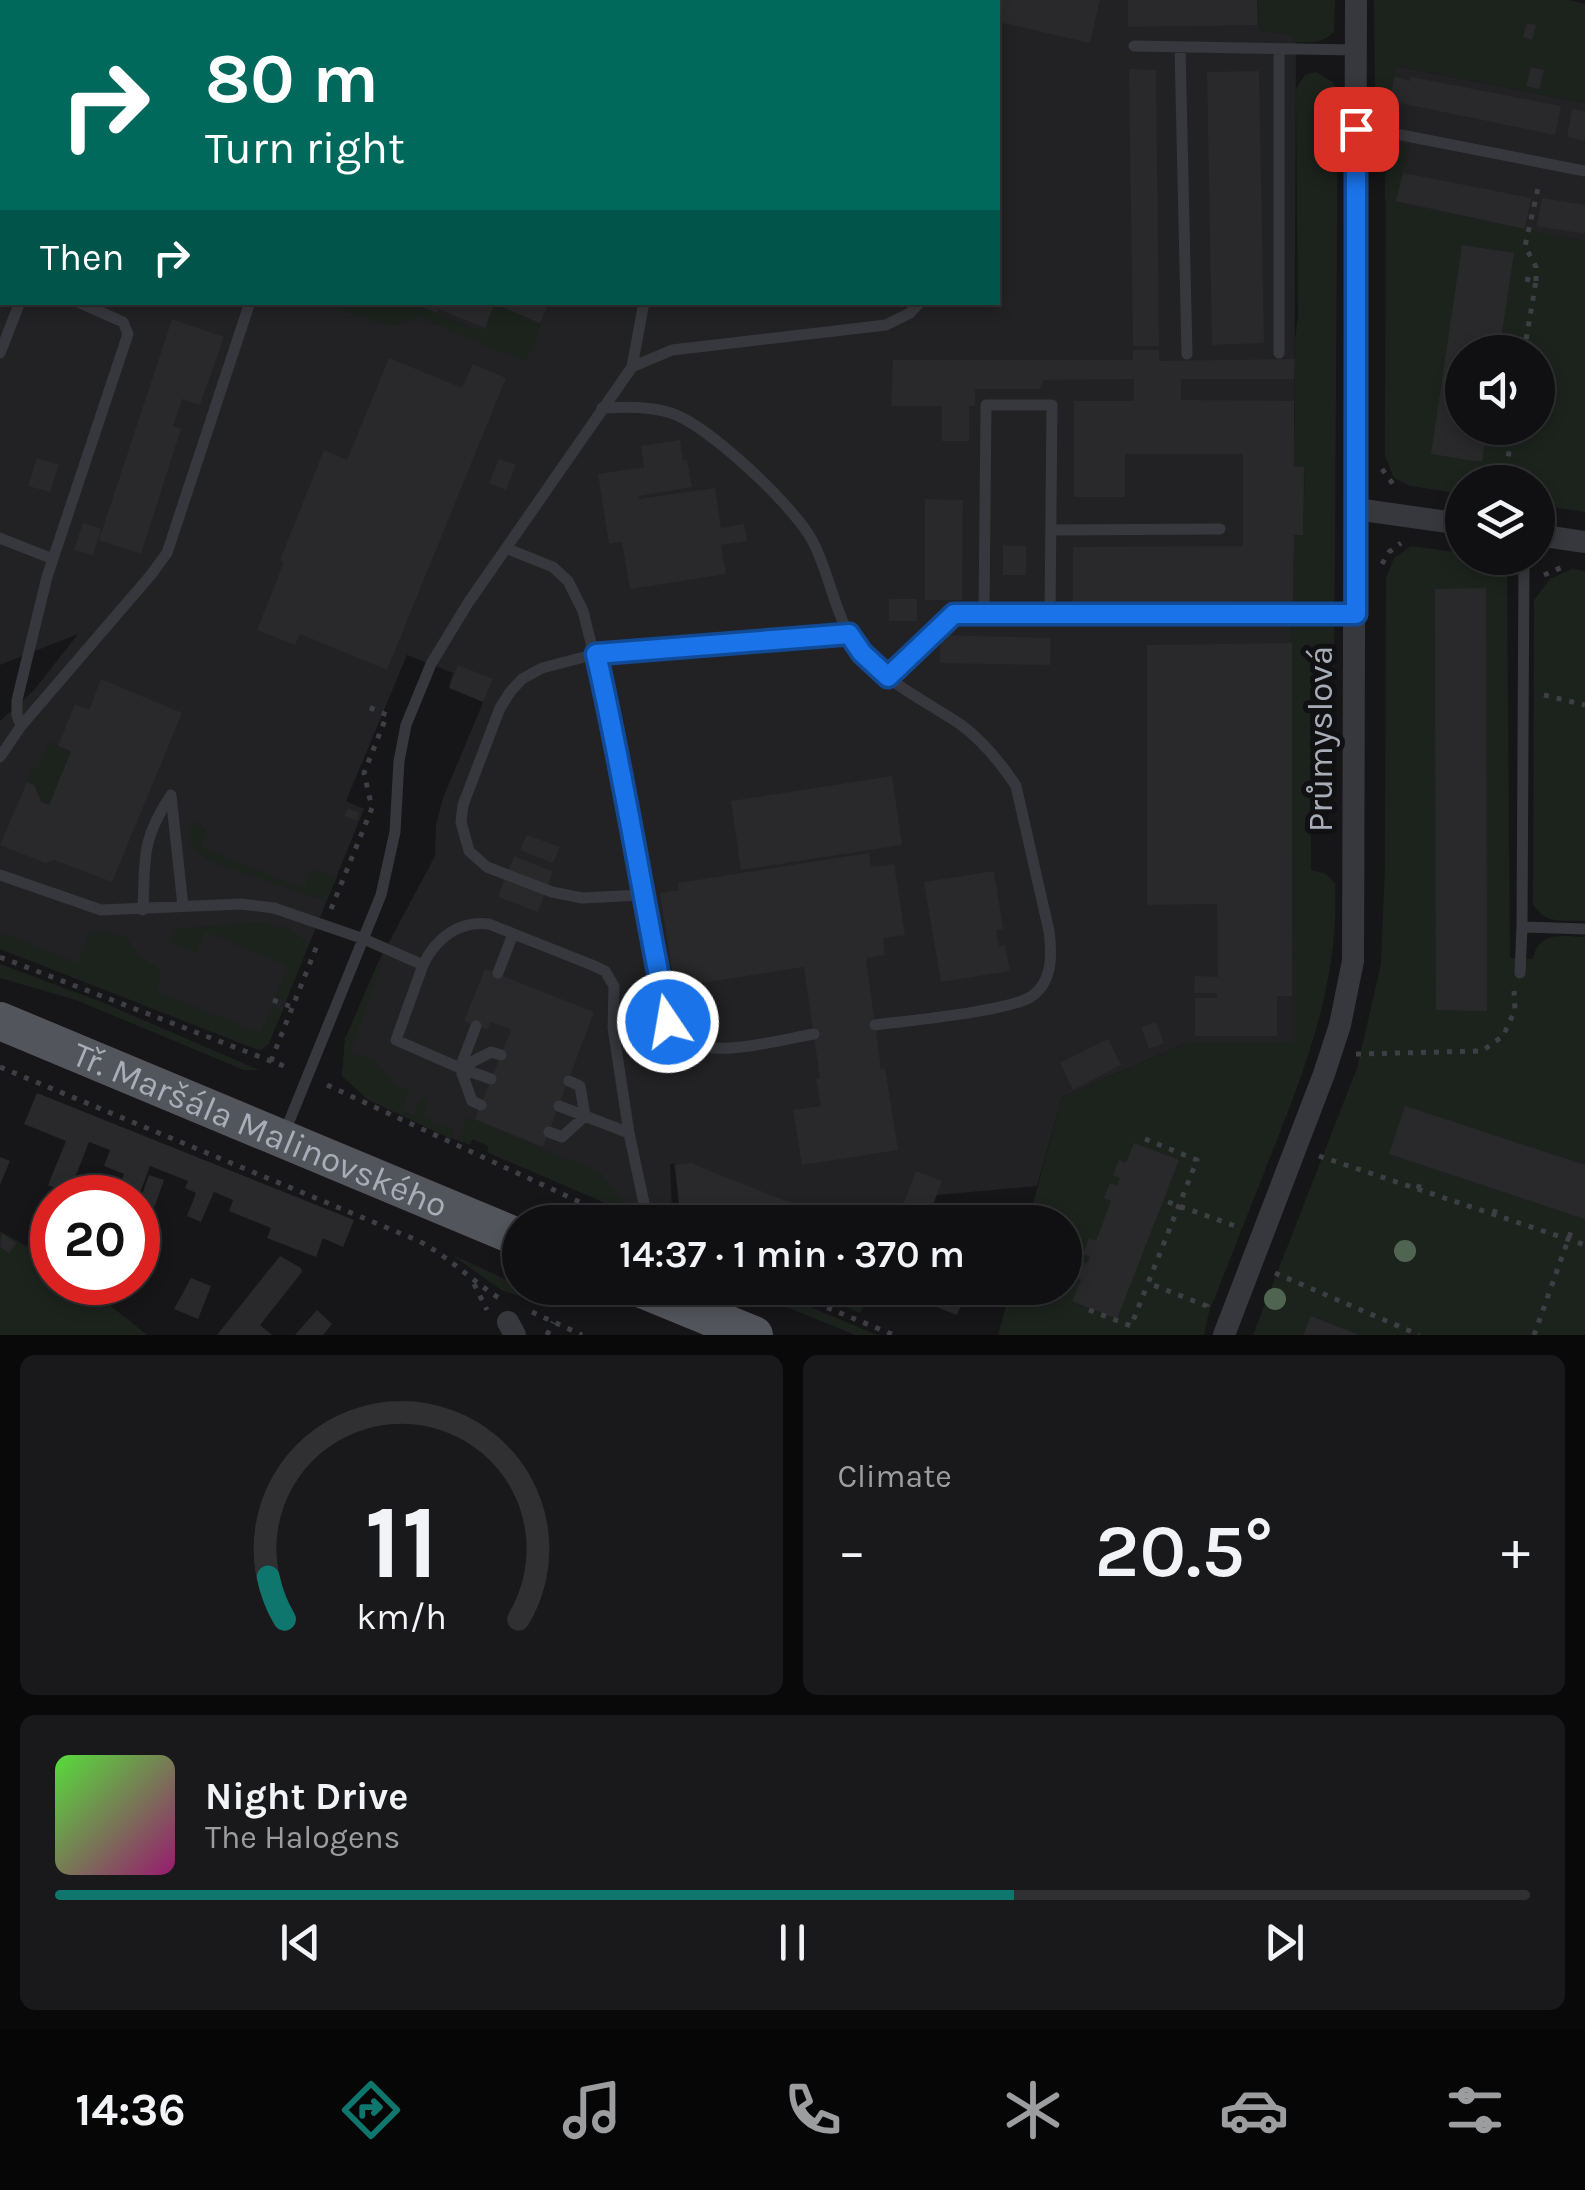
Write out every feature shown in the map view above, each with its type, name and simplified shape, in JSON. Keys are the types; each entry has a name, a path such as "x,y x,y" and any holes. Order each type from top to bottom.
{"main road":[{"name":"Tř. Maršála Malinovského","path":"0,1021 502,1230"},
{"path":"681,1305 738,1328"}],"street":[{"name":"Průmyslová","path":"1224,1335 1320,1083 1349,992 1354,944 1356,0"},
{"path":"1356,509 1445,522"}],"lane":[{"path":"1134,46 1356,50"},
{"path":"1180,47 1188,354"},
{"path":"1279,49 1279,353"},
{"path":"1356,129 1379,130 1585,171"},
{"path":"0,353 19,305"},
{"path":"22,726 17,700 53,559 128,334 123,322 85,305"},
{"path":"0,757 167,552 249,305"},
{"path":"283,1136 364,939 390,862 406,725 431,664 468,603 632,367 643,305"},
{"path":"632,367 672,350 886,325 917,305"},
{"path":"984,614 986,405 1052,405 1050,614"},
{"path":"602,408 638,406 680,416 773,491 796,514 813,542 849,634 862,653 888,677 963,727 994,755 1016,786 1052,952 1046,978 1034,995 1025,1000 875,1025"},
{"path":"1051,530 1220,529"},
{"path":"0,538 53,559"},
{"path":"508,548 553,567 568,581 583,611 618,750 641,895 668,1022 683,1042 698,1047 720,1048 814,1034"},
{"path":"1517,978 1522,928 1524,575"},
{"path":"888,677 954,614 1356,614"},
{"path":"641,895 582,898 552,892 488,866 470,851 464,837 462,805 510,692 522,679 542,668 596,654 849,634"},
{"path":"143,910 146,841 152,823 171,795 183,906"},
{"path":"0,875 101,910 256,905 325,924 422,965"},
{"path":"491,1079 396,1040 422,965 435,944 471,922 514,934 605,971 611,978 613,1028 644,1205"},
{"path":"1522,928 1585,929"},
{"path":"498,974 514,934"},
{"path":"476,1026 460,1068 472,1101 481,1105"},
{"path":"460,1068 491,1052 501,1055"},
{"path":"569,1081 580,1086 585,1116"},
{"path":"559,1106 629,1133"},
{"path":"549,1132 562,1137 585,1116"},
{"path":"706,1305 738,1328"}],"path":[{"path":"1527,335 1536,267 1525,246 1543,162"},
{"path":"1525,279 1536,281"},
{"path":"1555,570 1578,552"},
{"path":"1524,692 1585,705"},
{"path":"271,1061 372,808 364,774 387,714 366,706"},
{"path":"1354,1054 1482,1052 1503,1036 1514,1010 1517,978"},
{"path":"274,1000 292,1007"},
{"path":"0,1067 420,1242 499,1298 516,1318 553,1322 582,1335"},
{"path":"1089,1310 1131,1326 1197,1160 1146,1139"},
{"path":"1319,1156 1585,1244"},
{"path":"1418,1189 1422,1177"},
{"path":"1168,1202 1263,1235"},
{"path":"1494,1214 1498,1202"},
{"path":"1534,1335 1573,1226"},
{"path":"1273,1272 1419,1335"},
{"path":"1148,1282 1206,1306 1201,1320"},
{"path":"821,1305 894,1335"},
{"path":"546,1335 553,1322"}],"shaded area":[{"path":"1000,0 1257,0 1260,30 1289,34 1296,42 1294,464 1305,465 1303,533 1294,534 1291,641 1294,1043 1184,1044 1062,1097 1037,1186 937,1195 933,1205 687,1205 679,1202 674,1163 670,1164 672,1205 610,1205 487,1152 489,1146 472,1139 470,1145 451,1138 367,1099 342,1076 345,1039 378,963 435,856 436,825 443,798 484,700 449,685 453,673 407,655 346,801 364,809 269,1043 261,1050 0,937 0,721 35,689 78,634 0,665 0,305 1000,305"},
{"path":"1257,0 1335,0 1334,32 1321,40 1296,42 1289,34 1260,30"},
{"path":"1374,0 1569,0 1585,4 1585,103 1397,66 1386,115 1375,98"},
{"path":"1396,66 1585,103 1585,241 1385,200 1386,119"},
{"path":"1316,72 1333,82 1338,93 1334,678 1328,687 1310,695 1311,870 1326,874 1335,883 1332,954 1318,1022 1209,1312 1204,1335 998,1335 1006,1305 1082,1305 1082,1205 1033,1205 1062,1097 1184,1044 1293,1042 1291,641 1294,533 1303,532 1305,466 1294,464 1298,317 1296,89 1305,75"},
{"path":"1396,144 1409,146 1396,202 1585,241 1585,512 1555,508 1555,465 1445,465 1445,491 1410,486 1394,478 1385,456 1386,148"},
{"path":"332,305 417,305 482,331 495,305 501,305 542,323 526,362 417,317 384,324"},
{"path":"1411,546 1445,551 1445,575 1507,575 1510,958 1533,959 1540,944 1552,937 1585,937 1585,1335 1253,1335 1357,1068 1381,964 1386,578 1394,558"},
{"path":"1572,569 1585,571 1585,921 1548,918 1533,903 1534,600 1550,579"},
{"path":"49,742 71,751 49,805 41,802 35,784 27,782 31,769 40,766"},
{"path":"198,822 206,829 201,847 304,888 312,867 337,877 326,901 211,862 190,842 190,825"},
{"path":"260,922 289,928 309,944 286,1000 275,997 287,966 205,932 196,954 170,941 174,929"},
{"path":"0,931 77,963 90,932 119,934 157,966 161,977 157,991 260,1033 272,1005 283,1010 269,1043 261,1050 253,1048 0,949"},
{"path":"383,962 350,1051 377,1062 395,1085 409,1091 402,1111 413,1115 422,1097 429,1099 423,1117 455,1131 451,1139 367,1099 342,1076 345,1039 378,963"},
{"path":"0,964 104,1003 259,1070 244,1070 76,1000 0,978"},
{"path":"467,1117 600,1172 625,1205 610,1205 487,1152 489,1146 472,1139 470,1145 458,1140"},
{"path":"0,1231 30,1248 30,1305 110,1305 147,1335 0,1335"},
{"path":"451,1254 502,1278 501,1290"},
{"path":"782,1305 806,1305 877,1335 855,1335"},
{"path":"841,1305 864,1305 860,1313"}],"building":[{"path":"1000,0 1100,0 1090,43 1000,22"},
{"path":"1128,0 1257,0 1257,25 1128,27"},
{"path":"1527,23 1536,25 1532,40 1523,37"},
{"path":"1531,67 1544,70 1539,89 1526,86"},
{"path":"1129,69 1156,70 1159,346 1133,346"},
{"path":"1259,71 1264,343 1212,345 1207,72"},
{"path":"1394,77 1561,106 1555,135 1390,101"},
{"path":"1572,109 1585,111 1585,141 1567,137"},
{"path":"1403,173 1531,198 1525,229 1396,201"},
{"path":"1542,198 1585,205 1585,234 1537,226"},
{"path":"1462,245 1514,253 1502,335 1449,335"},
{"path":"418,305 494,305 485,328 439,309 437,313"},
{"path":"500,305 548,305 540,323"},
{"path":"172,319 224,337 200,405 182,399 173,426 181,429 141,554 99,540"},
{"path":"1133,350 1159,350 1159,361 1295,359 1294,379 1181,379 1181,400 1294,401 1294,467 1304,467 1303,535 1294,535 1293,601 1073,603 1073,547 1243,546 1243,454 1125,454 1125,497 1074,497 1074,401 1134,401 1134,379 1044,380 1040,389 975,389 975,406 969,406 969,441 942,441 942,406 891,406 893,360 1133,360"},
{"path":"389,358 462,388 473,364 506,378 387,670 300,634 295,645 257,630 324,450 347,460"},
{"path":"1445,360 1445,445 1484,445 1482,462 1431,454"},
{"path":"680,440 692,487 639,499 715,488 721,528 744,524 747,541 721,545 726,574 630,589 622,542 609,544 598,474 644,467 641,446"},
{"path":"37,458 59,465 50,492 28,486"},
{"path":"499,459 516,465 506,490 489,483"},
{"path":"925,499 963,500 962,600 925,600"},
{"path":"83,523 101,529 93,555 74,550"},
{"path":"1003,545 1026,546 1026,575 1003,575"},
{"path":"1486,588 1487,1011 1436,1010 1435,589"},
{"path":"889,599 917,599 917,621 889,621"},
{"path":"940,635 1051,638 1050,665 940,663"},
{"path":"1292,643 1292,996 1277,996 1277,1036 1195,1036 1195,998 1217,998 1217,993 1194,993 1195,976 1218,977 1217,904 1147,905 1147,645"},
{"path":"458,665 493,679 483,702 449,688"},
{"path":"101,679 182,713 112,882 0,845 27,782 34,785 41,802 49,805 71,751 58,746 75,704 89,710"},
{"path":"892,776 902,845 741,870 731,801"},
{"path":"348,808 359,813 357,821 344,816"},
{"path":"527,835 560,847 553,863 520,850"},
{"path":"869,853 871,867 894,864 905,935 883,938 885,955 866,958 881,1069 885,1068 898,1150 802,1165 793,1110 821,1106 804,967 694,984 693,980 674,983 660,893 679,890 678,883"},
{"path":"514,856 553,872 538,912 498,897"},
{"path":"994,871 1003,929 996,930 999,946 1005,945 1010,971 941,982 924,882"},
{"path":"485,969 594,1012 543,1147 475,1119 511,1030 491,1022 487,1030 464,1021"},
{"path":"1156,1022 1164,1043 1149,1049 1141,1027"},
{"path":"1108,1039 1121,1065 1073,1090 1060,1063"},
{"path":"37,1093 354,1220 343,1247 323,1238 316,1257 267,1238 271,1228 229,1211 233,1200 214,1192 201,1222 187,1216 196,1193 185,1188 188,1181 150,1166 147,1175 124,1175 104,1166 110,1150 89,1142 76,1175 52,1175 66,1141 24,1124"},
{"path":"1405,1106 1585,1165 1585,1219 1389,1154"},
{"path":"1134,1143 1179,1160 1117,1319 1082,1305 1082,1262 1087,1264 1090,1256 1083,1254 1089,1238 1096,1241 1111,1201 1104,1198 1110,1183 1117,1186 1120,1178 1113,1175 1119,1160 1126,1163"},
{"path":"0,1157 10,1161 0,1185"},
{"path":"692,1163 797,1205 681,1205 675,1165"},
{"path":"916,1171 942,1181 933,1205 903,1205"},
{"path":"2,1233 16,1243 9,1253 0,1247"},
{"path":"280,1256 302,1272 260,1325 272,1335 217,1335"},
{"path":"191,1278 211,1286 198,1319 174,1309"},
{"path":"931,1305 961,1305 957,1315"},
{"path":"317,1310 332,1324 323,1335 295,1335"},
{"path":"1311,1316 1359,1335 1303,1335"}],"route":[{"path":"668,1022 641,895 618,750 596,654 849,634 862,653 888,677 954,614 1356,614 1356,129"}]}
